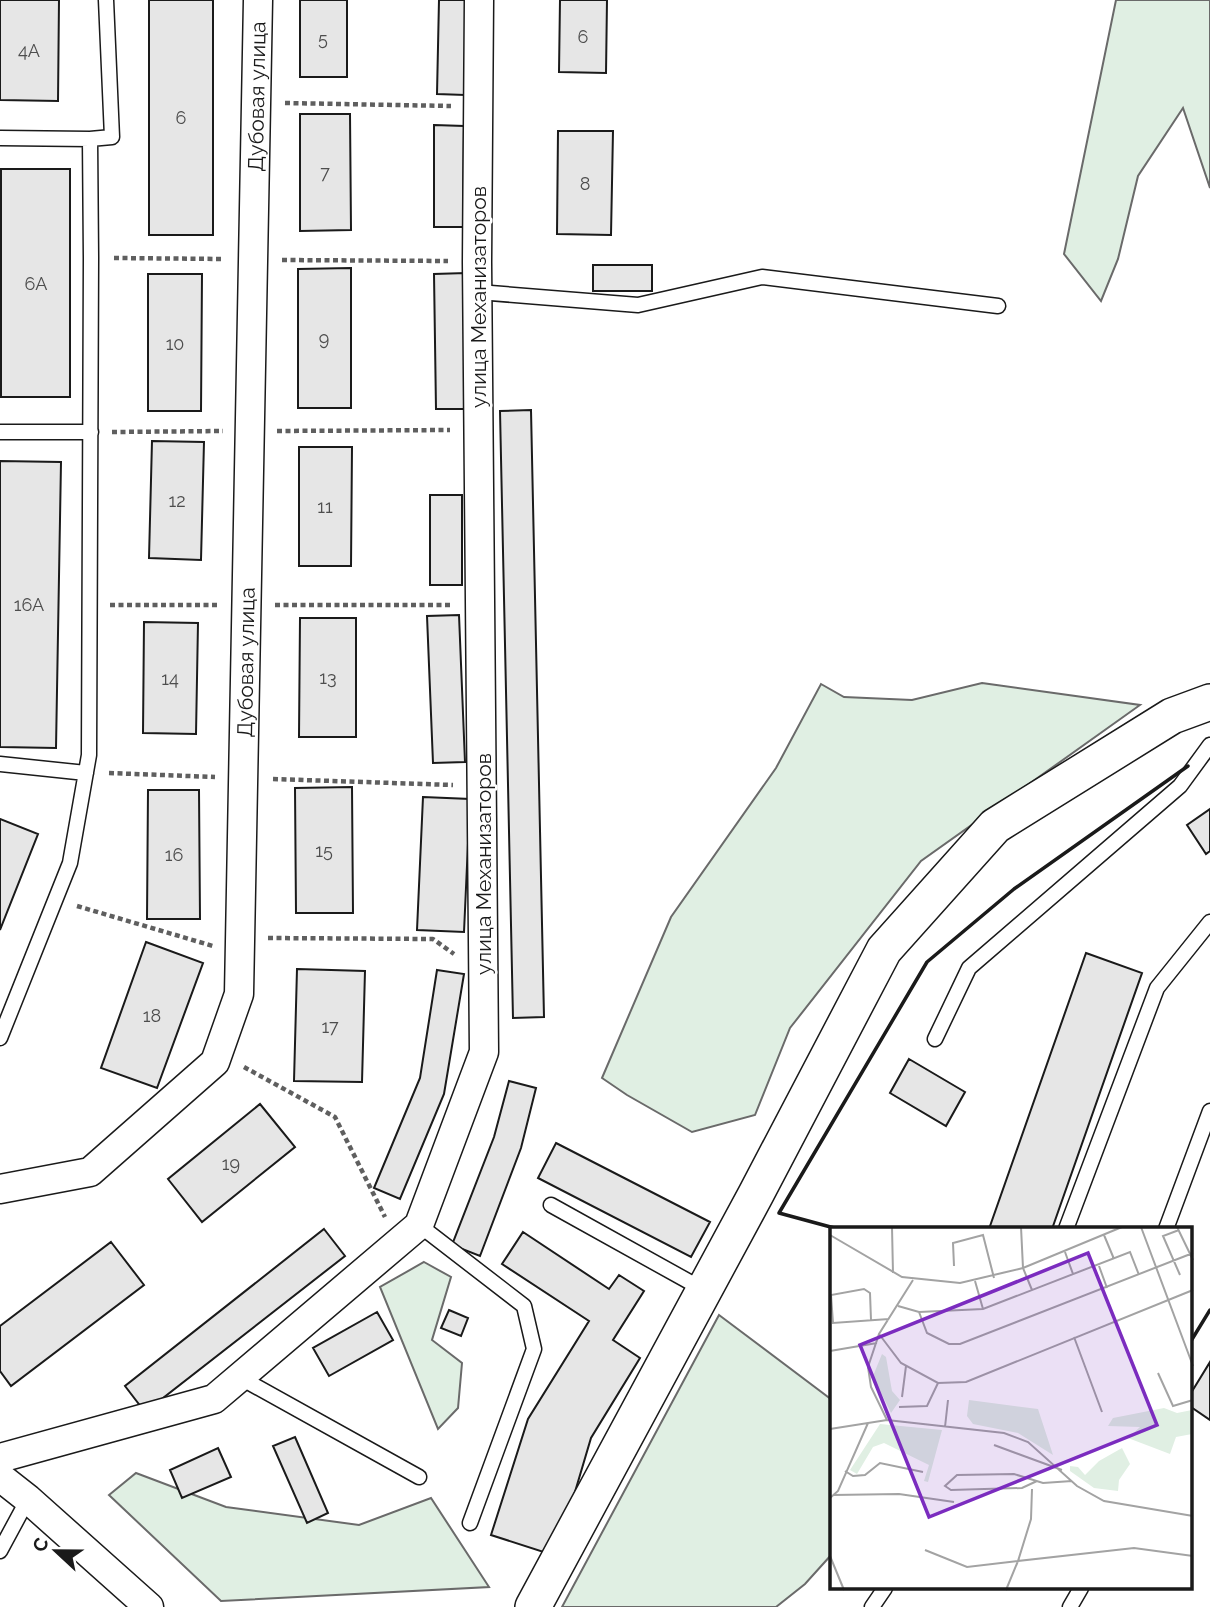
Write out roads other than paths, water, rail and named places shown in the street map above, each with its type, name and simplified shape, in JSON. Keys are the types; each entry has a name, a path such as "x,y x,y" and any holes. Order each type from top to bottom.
{"street":[{"name":"Дубовая улица","path":"0,1189 90,1172 215,1062 239,994 258,0"},
{"name":"улица Механизаторов","path":"0,1458 214,1399 409,1234 484,1052 478,292 479,0"},
{"path":"533,1607 884,950 995,826 1172,716 1210,702"},
{"path":"0,1477 149,1607"}],"lane":[{"path":"0,138 112,137 106,0"},
{"path":"0,1038 70,863 89,755 90,139"},
{"path":"478,292 638,305 762,277 998,306"},
{"path":"0,432 91,432"},
{"path":"935,1039 969,968 1180,786 1210,744"},
{"path":"0,764 86,773"},
{"path":"1067,1227 1157,988 1210,922"},
{"path":"1167,1227 1210,1111"},
{"path":"551,1205 704,1290"},
{"path":"409,1234 524,1306 534,1349 470,1523"},
{"path":"239,1377 419,1477"},
{"path":"0,1551 28,1499"},
{"path":"872,1607 884,1590"},
{"path":"1070,1607 1080,1590"}]}
